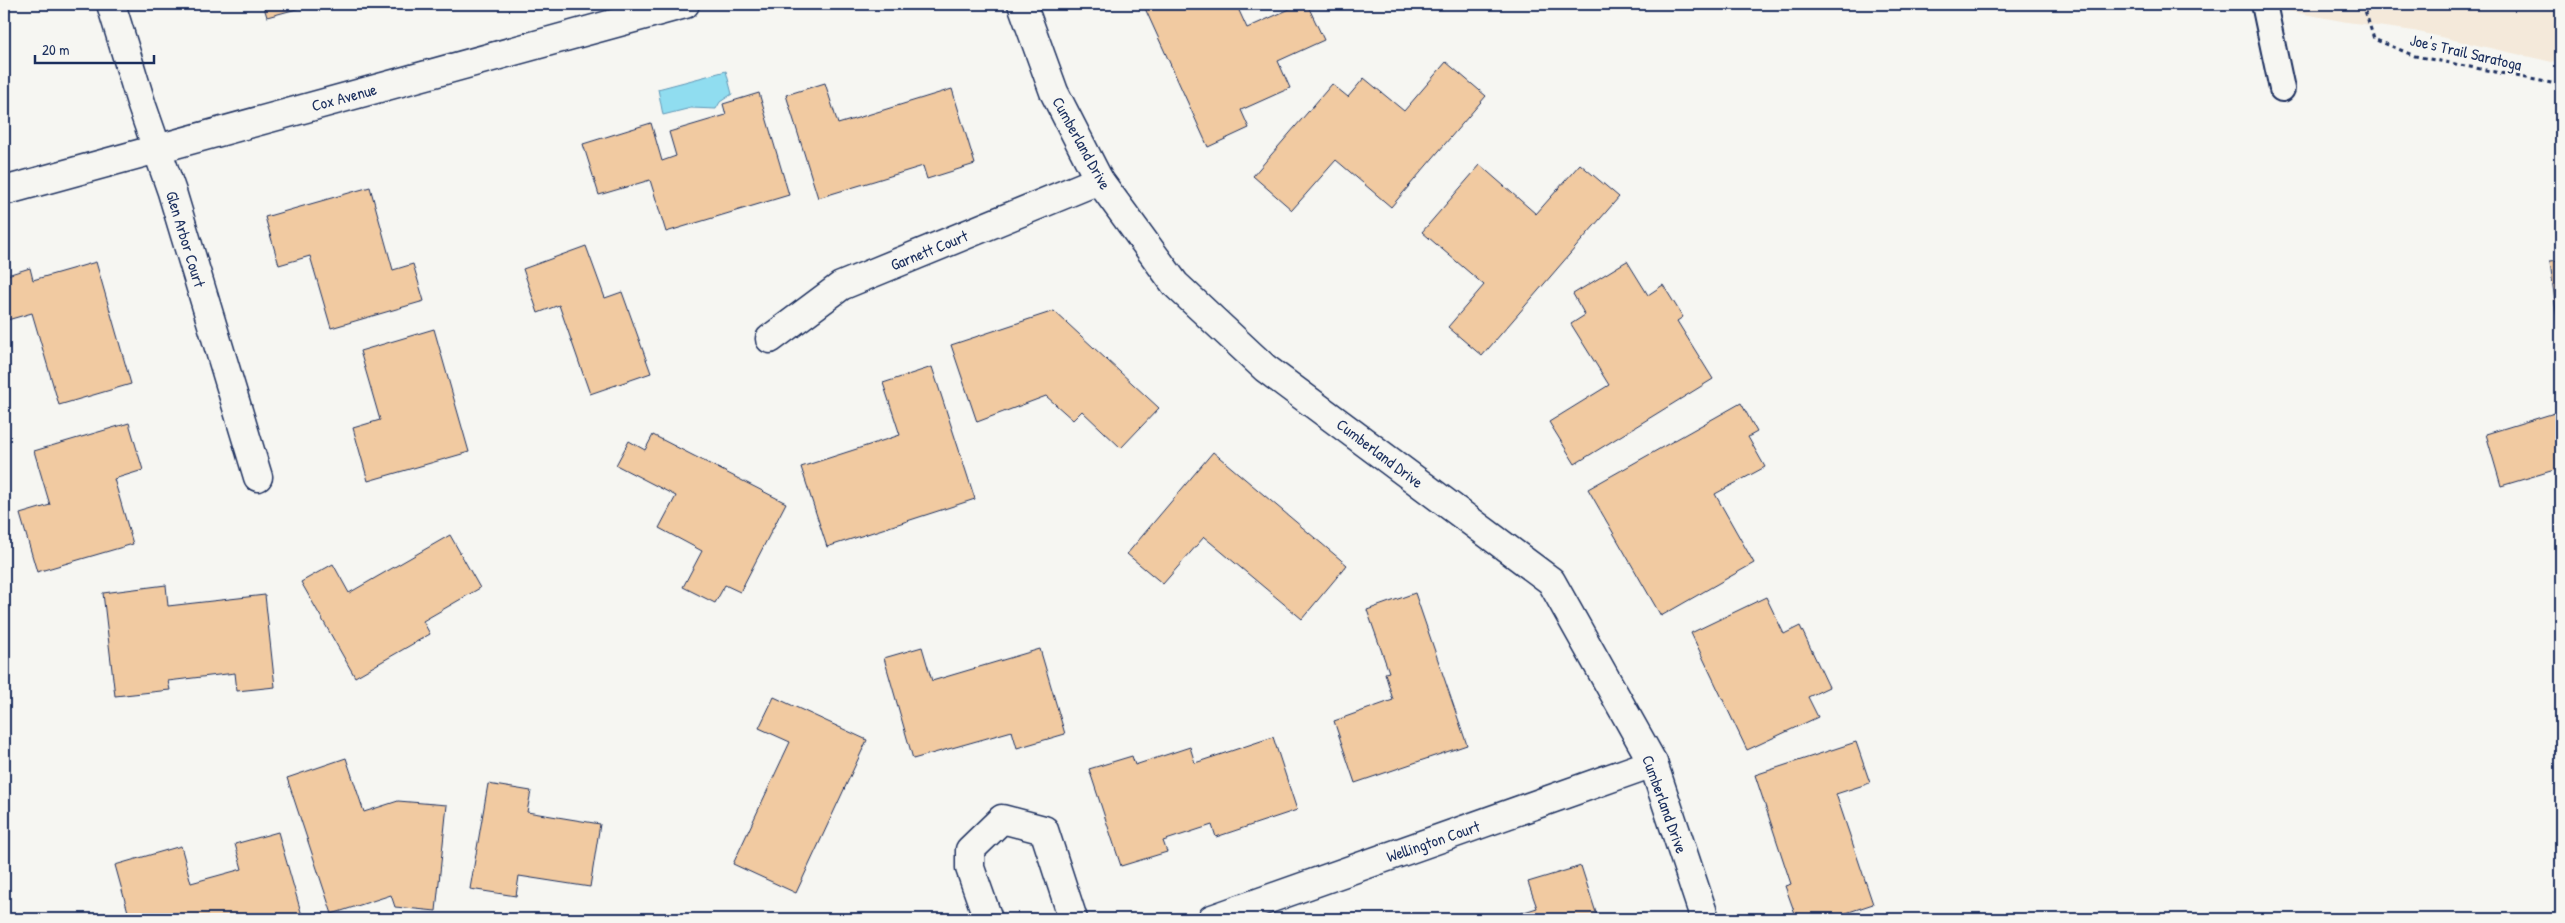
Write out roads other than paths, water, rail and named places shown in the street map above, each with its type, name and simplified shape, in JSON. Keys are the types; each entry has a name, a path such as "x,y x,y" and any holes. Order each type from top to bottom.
{"street":[{"name":"Glen Arbor Court","path":"111,4 156,148 172,192 258,476"},
{"name":"Cox Avenue","path":"4,191 684,4"},
{"name":"Cumberland Drive","path":"1022,4 1054,92 1099,180 1176,284 1265,368 1551,581 1653,764 1705,919"},
{"name":"Garnett Court","path":"770,339 841,286 1099,180"},
{"name":"Wellington Court","path":"1212,919 1653,764"},
{"path":"988,919 970,868 970,850 1002,819 1044,830 1073,919"}],"lane":[{"path":"2264,4 2282,89"}],"water":[{"path":"726,71 732,94 720,102 716,109 691,108 663,115 658,89"}]}
